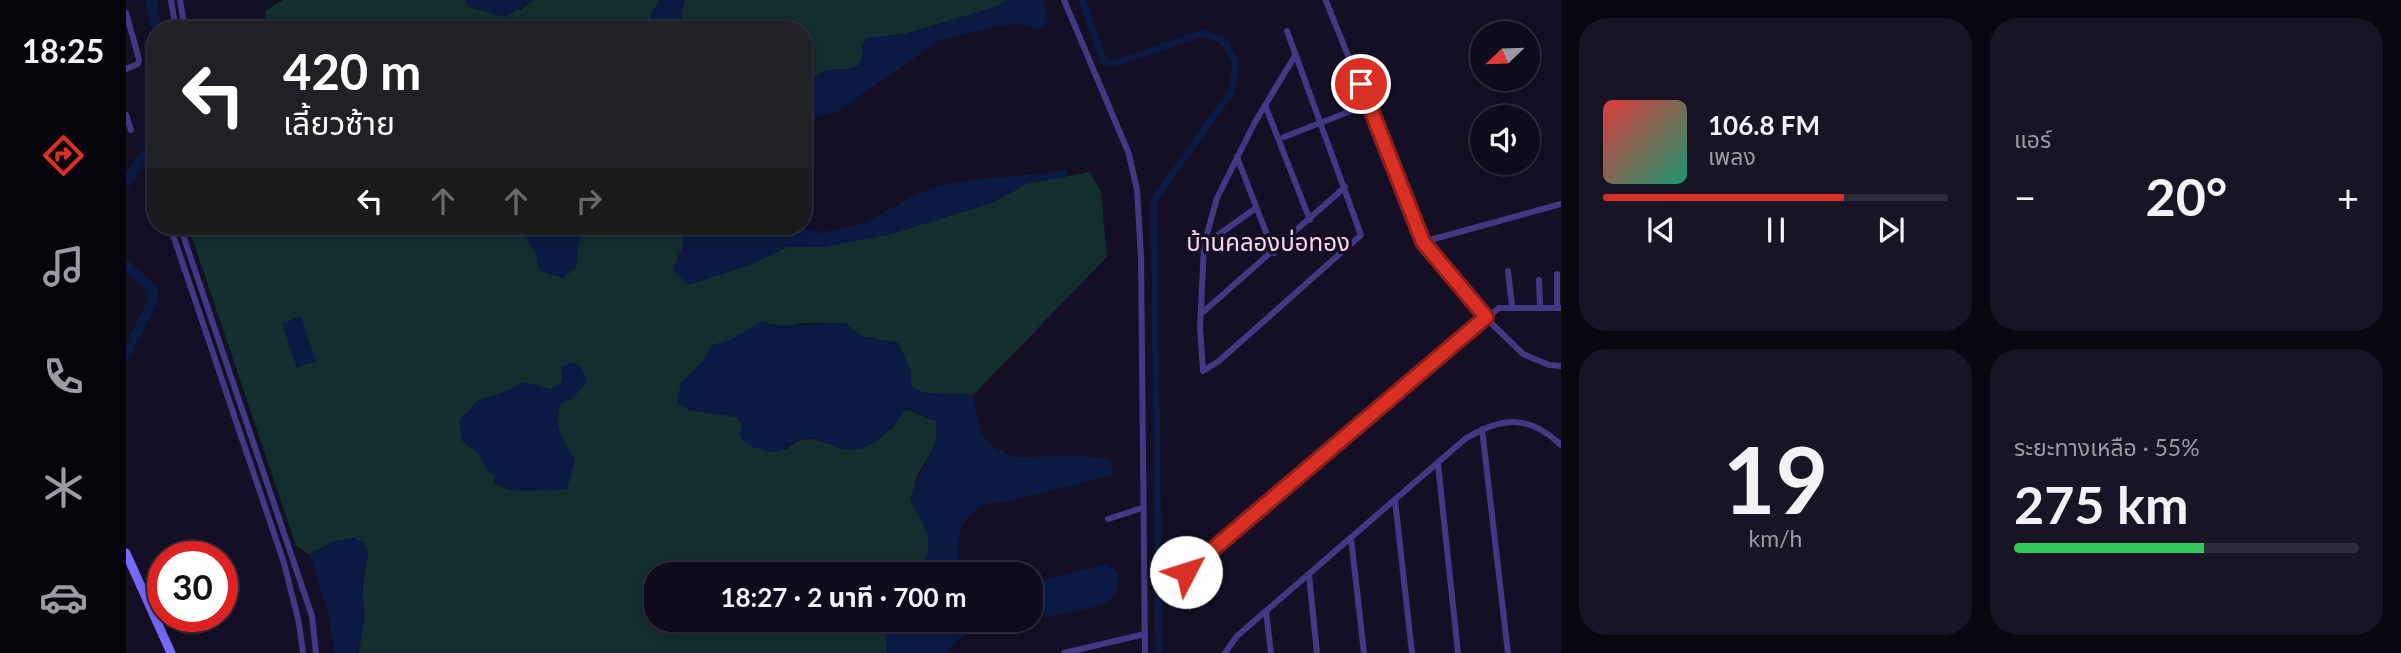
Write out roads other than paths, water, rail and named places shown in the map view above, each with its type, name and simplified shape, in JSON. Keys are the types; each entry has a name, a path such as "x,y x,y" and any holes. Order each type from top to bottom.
{"street":[{"path":"171,0 174,21"},
{"path":"180,0 183,21"},
{"path":"1064,0 1129,154 1138,190 1143,352 1145,653"},
{"path":"1326,1 1423,242 1486,317 1523,354 1549,365 1561,366"},
{"path":"126,13 139,59 138,64 126,69"},
{"path":"1287,31 1296,54 1321,121 1358,224 1360,239 1205,371 1200,367 1205,245 1217,198 1265,105 1296,54"},
{"path":"1284,137 1369,104"},
{"path":"1265,105 1310,220"},
{"path":"126,114 131,130"},
{"path":"1237,157 1274,253"},
{"path":"1202,313 1274,253 1345,187"},
{"path":"1423,242 1561,204"},
{"path":"1205,245 1256,208"},
{"path":"173,235 284,563 303,653"},
{"path":"183,235 312,616 316,653"},
{"path":"1508,271 1512,306"},
{"path":"1186,572 1486,317 1499,308 1512,306 1559,308 1558,274"},
{"path":"1539,280 1539,307"},
{"path":"1225,653 1237,636 1465,439 1482,429 1502,424 1529,423 1543,428 1561,445"},
{"path":"1482,429 1508,653"},
{"path":"1438,464 1458,653"},
{"path":"1395,500 1412,653"},
{"path":"1108,519 1142,508"},
{"path":"1351,538 1364,653"},
{"path":"126,553 171,653"},
{"path":"1309,575 1317,653"},
{"path":"1266,611 1271,653"},
{"path":"1064,653 1145,634"}],"water":[{"path":"465,0 533,0 505,17 469,7"},
{"path":"659,0 685,0 681,15 683,21 648,21"},
{"path":"1007,0 1043,0 1049,18 1042,30 1019,24 1003,25 938,41 837,112 812,119 812,82 821,72 859,65 863,56 862,44 868,38 904,34 996,7"},
{"path":"1066,170 1067,177 1028,183 991,203 892,234 823,247 788,247 750,265 688,285 673,270 684,243 682,235 812,235 812,231 818,233 865,222 920,193 945,185"},
{"path":"525,235 582,235 576,268 563,278 540,271 536,254"},
{"path":"301,316 316,361 297,368 282,323"},
{"path":"762,321 791,326 845,323 862,337 898,342 911,372 911,387 925,393 973,395 981,433 993,447 1013,457 1084,456 1111,460 1113,474 988,504 975,510 963,525 960,535 958,545 960,562 924,562 928,553 928,536 910,499 932,451 937,432 936,421 906,409 877,441 858,449 836,447 810,438 795,441 775,452 751,446 740,436 742,424 737,417 689,410 677,401 681,383 703,361 712,345 729,341"},
{"path":"569,363 581,368 587,382 572,399 561,403 559,412 560,433 575,460 567,489 528,491 499,486 494,482 495,475 486,470 480,455 462,441 459,421 478,400 507,391 524,382 551,389 562,382 562,367"},
{"path":"354,538 363,542 369,551 362,581 365,618 358,653 334,653 329,616 310,555 334,541"},
{"path":"1106,564 1117,572 1118,586 1112,598 1097,606 1043,617 1043,580"},
{"path":"887,632 970,632 948,653 886,653"}],"waterway":[{"path":"151,0 155,21"},
{"path":"1082,0 1104,61 1113,64 1202,33 1224,41 1236,63 1232,91 1154,200 1159,653"},
{"path":"126,182 147,152"},
{"path":"126,265 152,289 153,300 126,356"}],"district":[{"name":"บ้านคลองบ่อทอง","path":"1268,243"}]}
